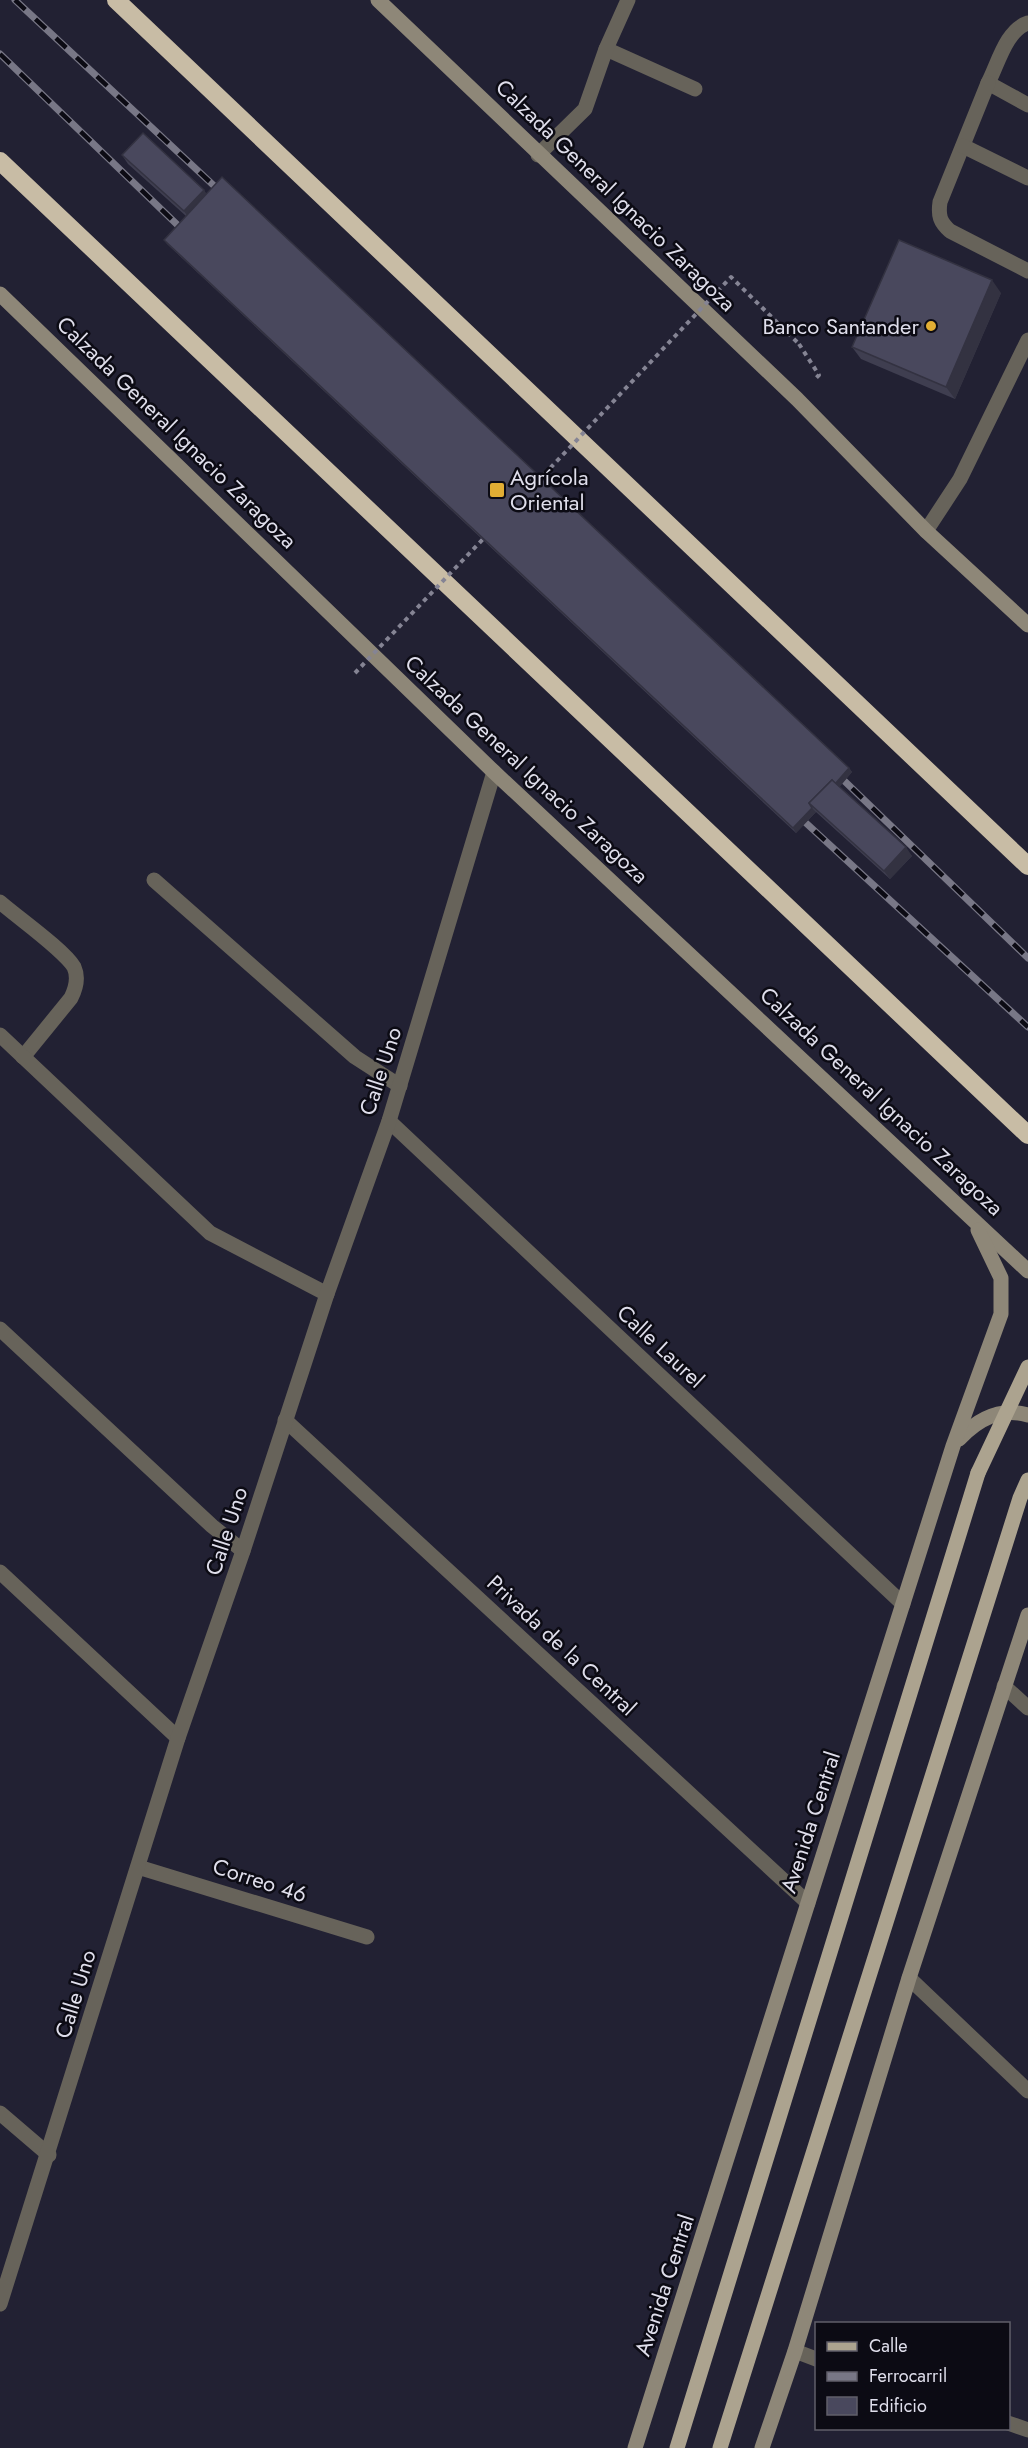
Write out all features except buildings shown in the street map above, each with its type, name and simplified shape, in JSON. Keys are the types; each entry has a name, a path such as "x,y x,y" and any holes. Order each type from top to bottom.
{"highway":[{"path":"116,0 1028,866"},
{"path":"0,161 1028,1135"}],"main road":[{"name":"Calzada General Ignacio Zaragoza","path":"378,0 797,399 926,531 1028,625"},
{"name":"Calzada General Ignacio Zaragoza","path":"0,294 494,772 1028,1271"},
{"name":"Avenida Central","path":"636,2448 953,1446 1001,1314 1001,1278 987,1245 969,1214"},
{"path":"677,2448 978,1473 1028,1367"},
{"path":"953,1446 970,1427 985,1418 1003,1412 1028,1415"},
{"path":"720,2448 1020,1498 1028,1480"},
{"path":"762,2448 795,2351 909,1978 1028,1615"}],"street":[{"path":"538,154 585,109 606,49 628,0"},
{"path":"1028,23 1020,26 1012,34 988,83 940,202 938,213 942,224 950,231 1028,272"},
{"path":"606,49 695,88"},
{"path":"988,83 1028,105"},
{"path":"963,146 1028,178"},
{"path":"926,531 960,479 1028,340"},
{"name":"Calle Uno","path":"0,2304 49,2155 178,1738 243,1551 327,1294 400,1086 494,772"},
{"path":"154,880 355,1057 400,1086"},
{"path":"0,902 67,958 77,977 76,988 70,998 23,1057"},
{"path":"0,1035 210,1233 327,1294"},
{"name":"Calle Laurel","path":"388,1121 903,1604"},
{"path":"0,1329 212,1526 243,1551"},
{"name":"Privada de la Central","path":"285,1420 808,1903"},
{"path":"0,1572 178,1738"},
{"path":"1004,1686 1028,1708"},
{"name":"Correo 46","path":"138,1867 367,1937"},
{"path":"909,1978 1028,2091"},
{"path":"0,2113 49,2155"},
{"path":"0,2258 12,2269"},
{"path":"795,2351 815,2358"},
{"path":"1010,2424 1028,2430"}],"path":[{"path":"535,484 731,277 799,344"},
{"path":"355,673 486,536"}],"railway":[{"path":"15,0 225,196"},
{"path":"0,54 190,237"},
{"path":"832,769 1028,958"},
{"path":"794,812 1028,1027"}],"place":[{"name":"Banco Santander","path":"931,326"},
{"name":"Agrícola Oriental","path":"497,490"}]}
